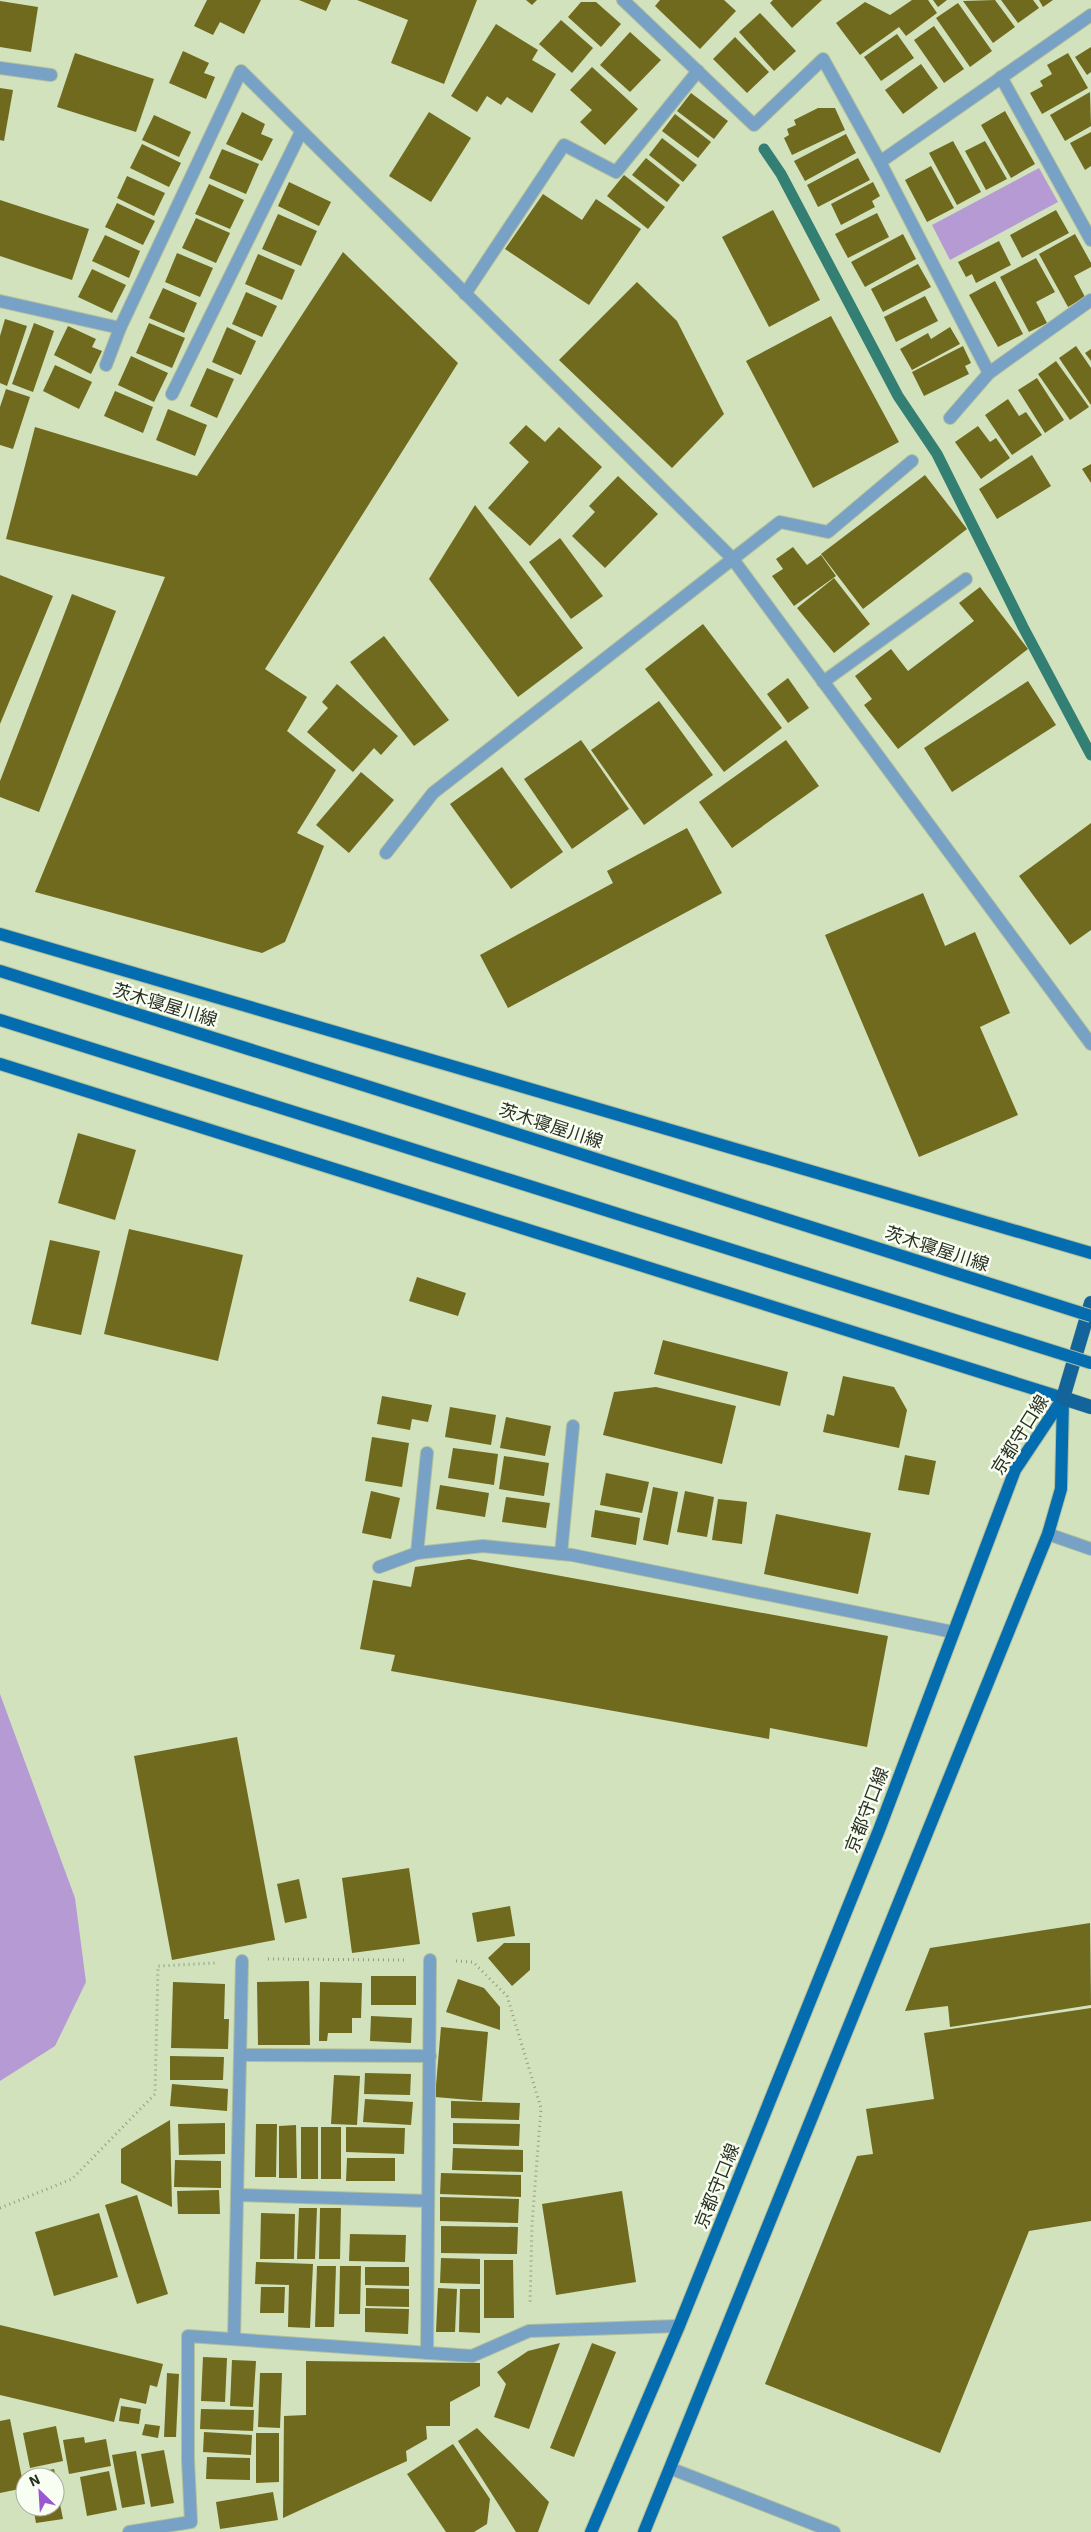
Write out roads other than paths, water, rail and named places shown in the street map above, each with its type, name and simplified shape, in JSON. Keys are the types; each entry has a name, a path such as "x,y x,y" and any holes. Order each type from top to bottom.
{"highway":[{"path":"1091,1303 1063,1398 1091,1407"}],"main road":[{"path":"0,934 1091,1253"},
{"name":"茨木寝屋川線","path":"0,971 1091,1316"},
{"path":"0,1020 1091,1363"},
{"path":"0,1064 1063,1398"},
{"name":"京都守口線","path":"644,2532 672,2469 1048,1534 1061,1489 1063,1398"},
{"name":"京都守口線","path":"591,2532 679,2326 879,1830 1015,1470 1063,1398"}],"street":[{"path":"623,0 754,125 823,59 880,162 989,373"},
{"path":"880,162 1091,15"},
{"path":"0,68 51,75"},
{"path":"106,365 120,328 241,71 732,558 1091,1044"},
{"path":"464,294 564,145 616,172 698,71"},
{"path":"1002,78 1091,240"},
{"path":"172,394 301,132"},
{"path":"950,418 989,373 1091,300"},
{"path":"0,301 120,328"},
{"path":"386,854 433,793 780,522 828,532 912,461"},
{"path":"824,682 966,579"},
{"path":"561,1554 573,1426"},
{"path":"417,1553 427,1452"},
{"path":"1048,1534 1091,1549"},
{"path":"379,1567 417,1553 483,1546 561,1554 953,1632"},
{"path":"427,2353 430,1960"},
{"path":"234,2339 242,1961"},
{"path":"240,2055 430,2056"},
{"path":"237,2194 428,2201"},
{"path":"128,2532 191,2522 188,2460 188,2336 472,2356 529,2331 679,2326"},
{"path":"672,2469 834,2532"}],"waterway":[{"path":"764,149 781,174 898,396 937,454 1023,627 1091,755"}]}
